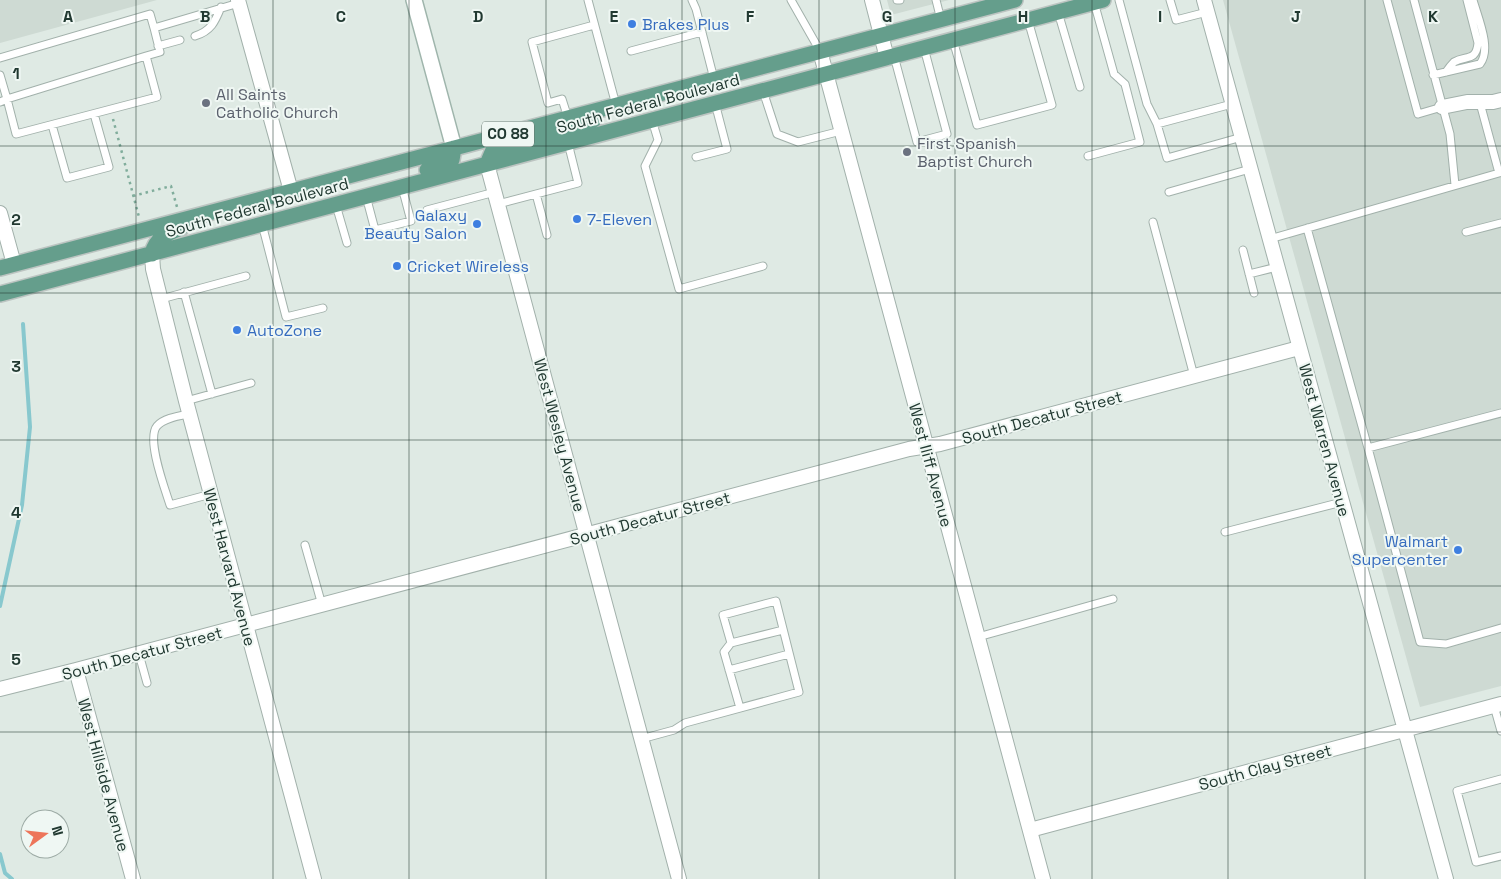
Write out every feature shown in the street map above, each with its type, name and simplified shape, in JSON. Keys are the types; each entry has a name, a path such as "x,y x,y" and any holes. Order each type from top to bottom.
{"main road":[{"name":"South Federal Boulevard","path":"7,266 1015,0"},
{"name":"South Federal Boulevard","path":"0,294 1098,1"},
{"path":"487,164 493,150 592,121 604,116 616,106"},
{"path":"340,203 374,186 445,165 452,160 454,148"},
{"path":"152,254 158,240 167,234 231,207"},
{"path":"0,285 12,281 15,276 7,266"}],"street":[{"path":"414,0 454,148"},
{"path":"872,0 881,35 890,57"},
{"path":"239,1 291,191"},
{"name":"West Warren Avenue","path":"1206,6 1446,879"},
{"name":"West Iliff Avenue","path":"820,52 1043,879"},
{"path":"1442,107 1467,102 1480,103 1501,100"},
{"name":"West Wesley Avenue","path":"487,164 679,879"},
{"path":"0,213 7,266"},
{"name":"West Harvard Avenue","path":"152,254 153,269 188,407 314,879"},
{"name":"South Decatur Street","path":"0,689 1300,348"},
{"name":"West Hillside Avenue","path":"76,670 132,879"},
{"name":"South Clay Street","path":"1030,830 1498,705"}],"lane":[{"path":"588,0 616,106"},
{"path":"692,0 714,79"},
{"path":"791,0 820,52"},
{"path":"936,0 941,20"},
{"path":"1119,0 1147,104 1157,124 1166,158 1242,138"},
{"path":"1170,0 1176,20 1206,6"},
{"path":"1387,0 1418,114 1442,107"},
{"path":"1414,0 1453,148 1455,185"},
{"path":"1445,72 1454,62 1473,56 1477,50 1478,43 1467,0"},
{"path":"1433,75 1480,64 1484,59 1486,48 1473,0"},
{"path":"154,28 239,1"},
{"path":"1088,156 1140,142 1125,84 1114,74 1098,1"},
{"path":"195,36 206,32 213,25 221,7"},
{"path":"1058,12 1080,88"},
{"path":"0,58 150,14 160,52 4,100"},
{"path":"953,40 977,125 1052,105 1028,20"},
{"path":"568,118 562,99 548,103 532,42 594,25"},
{"path":"631,51 702,32"},
{"path":"158,46 180,40"},
{"path":"890,57 917,142 947,134 924,48"},
{"path":"0,75 4,100 16,134 157,97 146,56"},
{"path":"763,91 777,134 798,142 841,131"},
{"path":"1270,239 1500,173 1480,103"},
{"path":"696,157 727,149 715,104"},
{"path":"1157,124 1232,104"},
{"path":"52,125 67,178 109,167 94,114"},
{"path":"652,120 658,140 645,166 679,289 763,266"},
{"path":"427,210 496,198 536,194 578,183 568,143"},
{"path":"1169,192 1250,169"},
{"path":"366,196 375,230 411,220 402,187"},
{"path":"536,194 547,235"},
{"path":"340,203 347,243"},
{"path":"1153,222 1194,376"},
{"path":"1466,232 1501,223"},
{"path":"262,224 286,317 323,308"},
{"path":"1307,228 1420,642 1446,644 1501,628"},
{"path":"1243,250 1254,293"},
{"path":"1249,274 1277,267"},
{"path":"161,299 246,276"},
{"path":"184,292 212,394"},
{"path":"211,494 170,505 154,447 154,433 157,426 165,420 212,394 251,383"},
{"path":"1368,448 1501,413"},
{"path":"1225,532 1342,502"},
{"path":"305,545 322,605"},
{"path":"978,637 1114,600"},
{"path":"641,739 674,730 685,723 799,692 776,601 723,615 731,643"},
{"path":"740,708 724,652 731,643 783,630"},
{"path":"139,654 147,683"},
{"path":"729,670 789,654"},
{"path":"1498,705 1501,731"},
{"path":"1501,779 1457,791 1476,862 1501,856"}],"path":[{"path":"110,110 142,230"},
{"path":"133,196 171,186 177,208"}],"shaded area":[{"path":"0,0 157,0 0,43"},
{"path":"887,0 949,0 891,15"},
{"path":"1223,0 1501,0 1501,686 1420,707"}],"waterway":[{"path":"0,606 22,505 30,427 23,324"},
{"path":"0,854 5,873 12,879"}],"place":[{"name":"Brakes Plus","path":"632,24"},
{"name":"All Saints Catholic Church","path":"206,103"},
{"name":"First Spanish Baptist Church","path":"907,152"},
{"name":"7-Eleven","path":"577,219"},
{"name":"Galaxy Beauty Salon","path":"477,224"},
{"name":"Cricket Wireless","path":"397,266"},
{"name":"AutoZone","path":"237,330"},
{"name":"Walmart Supercenter","path":"1458,550"}]}
